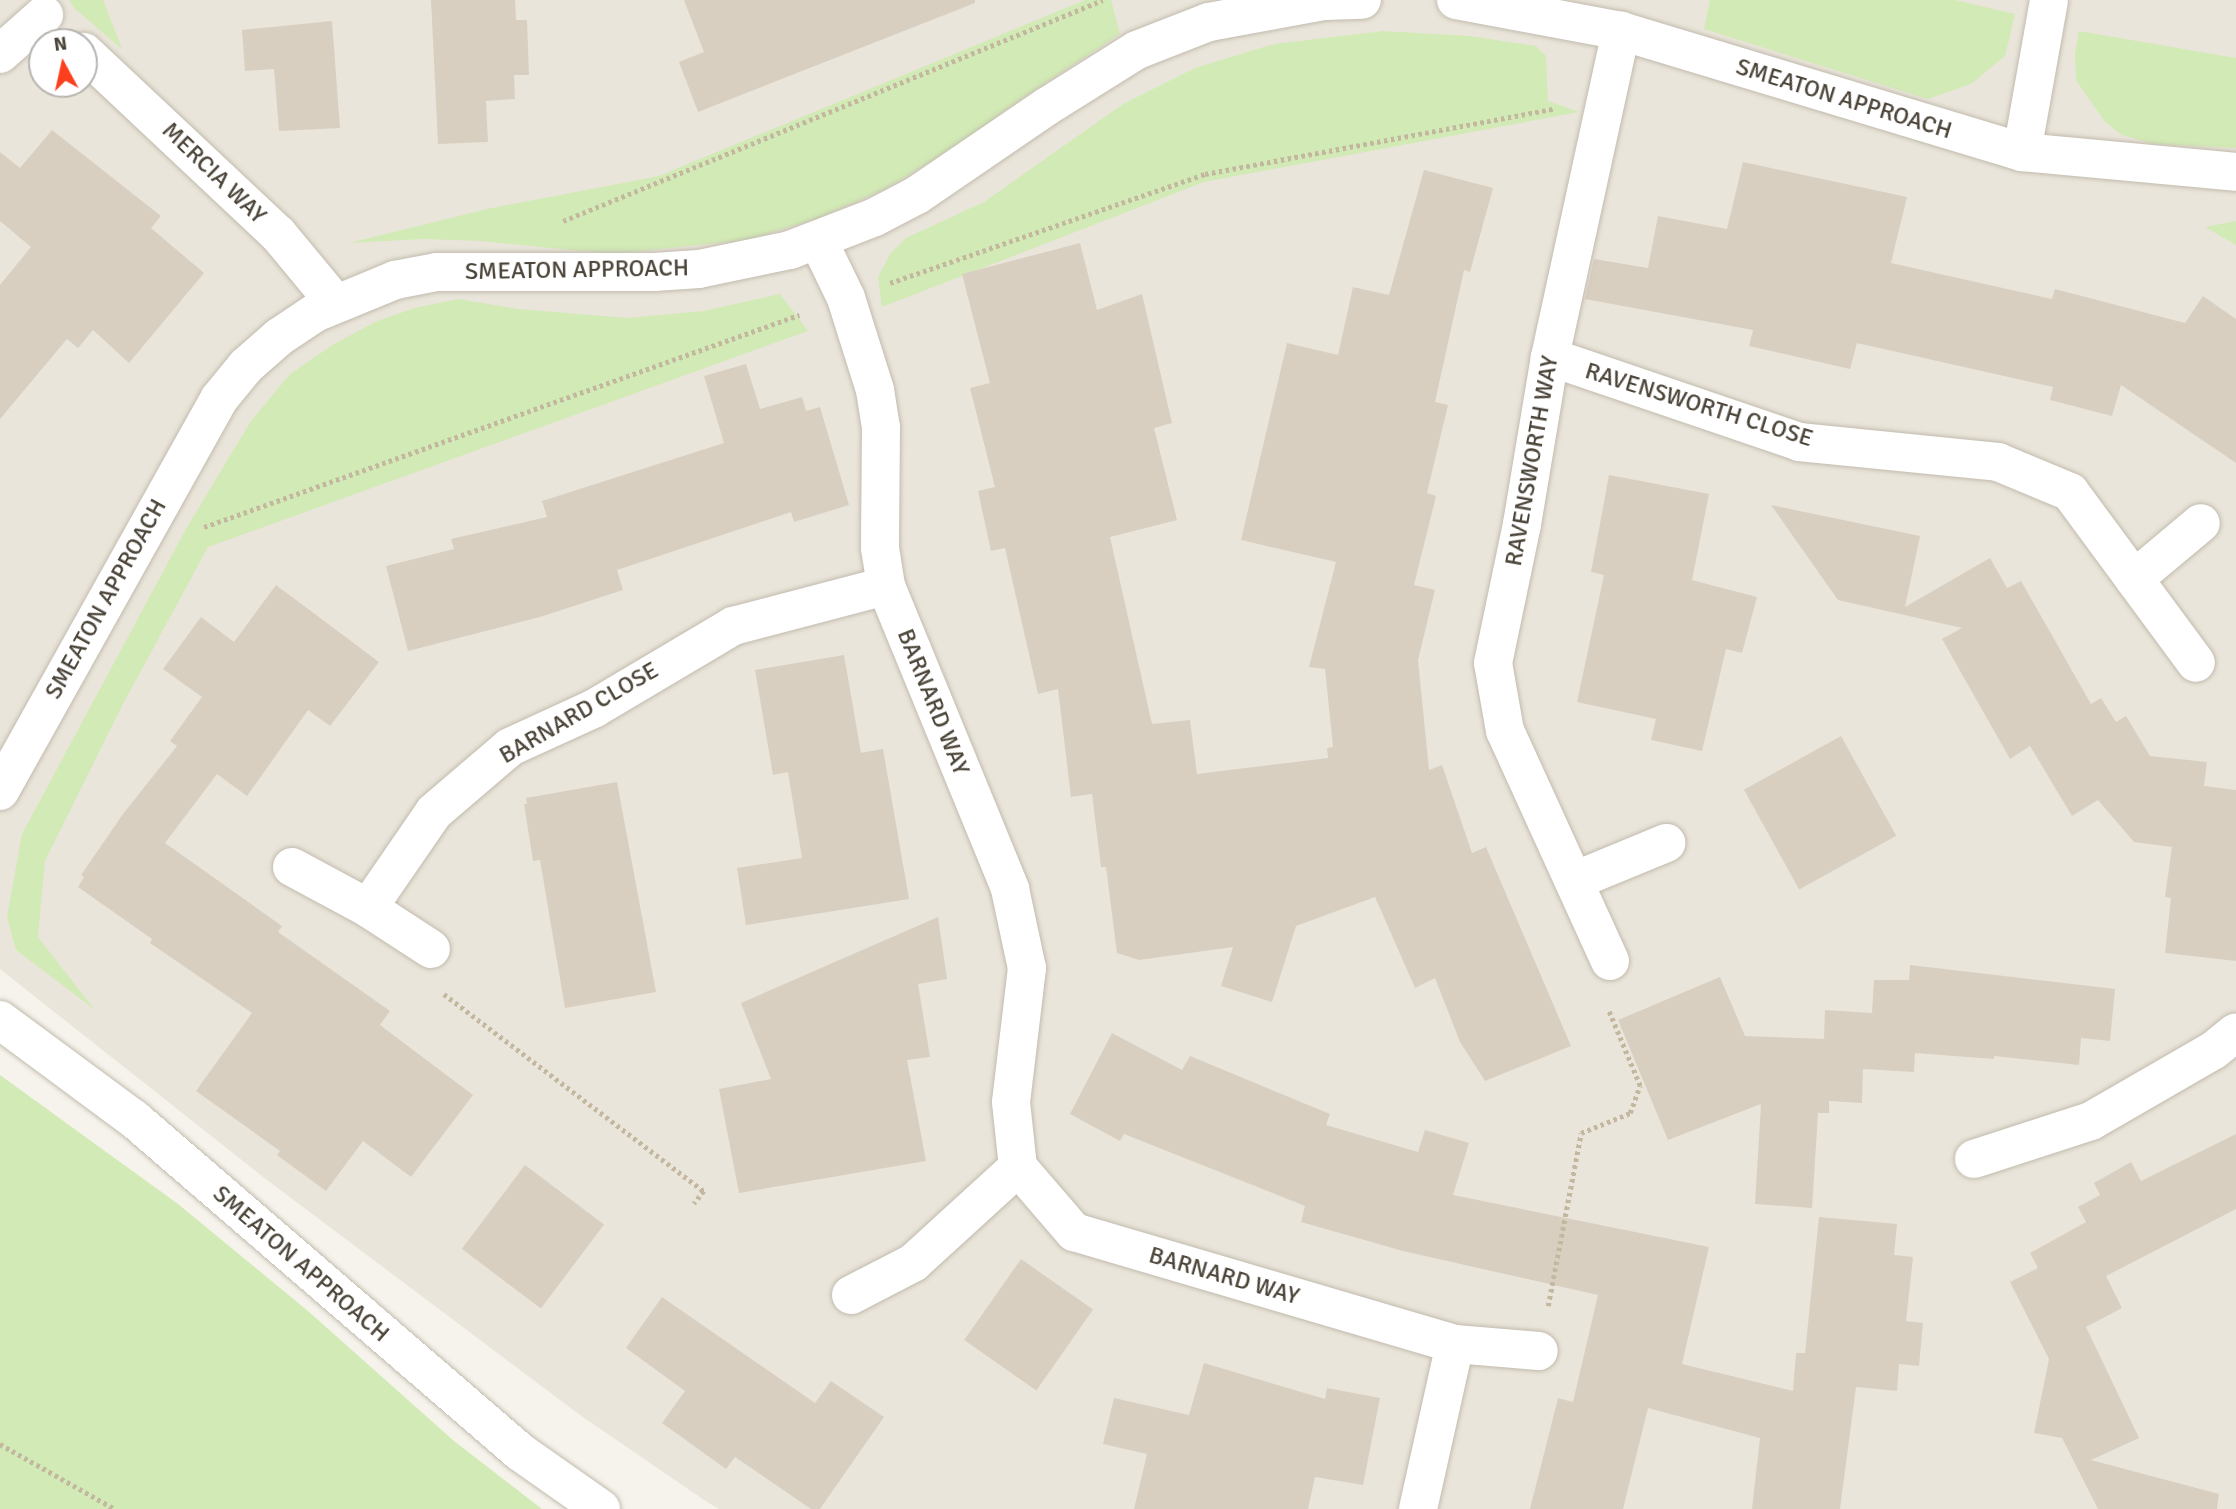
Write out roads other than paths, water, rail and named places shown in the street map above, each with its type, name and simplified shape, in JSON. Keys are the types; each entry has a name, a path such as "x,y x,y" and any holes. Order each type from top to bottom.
{"street":[{"name":"SMEATON APPROACH","path":"0,791 219,399 246,366 279,337 315,313 395,280 437,272 677,271 745,261 818,240 875,217 917,195 1046,107 1206,11 1362,0"},
{"name":"SMEATON APPROACH","path":"1456,0 1621,31 2022,152 2236,172"},
{"path":"2022,152 2049,0"},
{"path":"0,54 40,7 60,28"},
{"name":"RAVENSWORTH WAY","path":"1610,961 1505,731 1493,663 1522,524 1550,357 1621,31"},
{"name":"MERCIA WAY","path":"98,65 278,234 335,303"},
{"name":"BARNARD WAY","path":"818,240 846,298 875,390 881,427 880,548 886,586 1010,889 1027,968 1011,1102 1018,1167 1074,1232 1455,1344 1539,1351"},
{"name":"RAVENSWORTH CLOSE","path":"1550,357 1690,408 1799,442 1998,461 2070,492 2196,663"},
{"path":"2134,579 2201,523"},
{"name":"BARNARD CLOSE","path":"368,908 434,812 510,747 594,708 733,626 886,586"},
{"path":"1574,881 1666,843"},
{"path":"292,867 368,908 431,949"},
{"name":"SMEATON APPROACH","path":"0,1020 134,1119 520,1452 601,1509"},
{"path":"1974,1159 2091,1121 2214,1050 2236,1032"},
{"path":"851,1295 913,1263 1018,1167"},
{"path":"1418,1509 1455,1344"}]}
